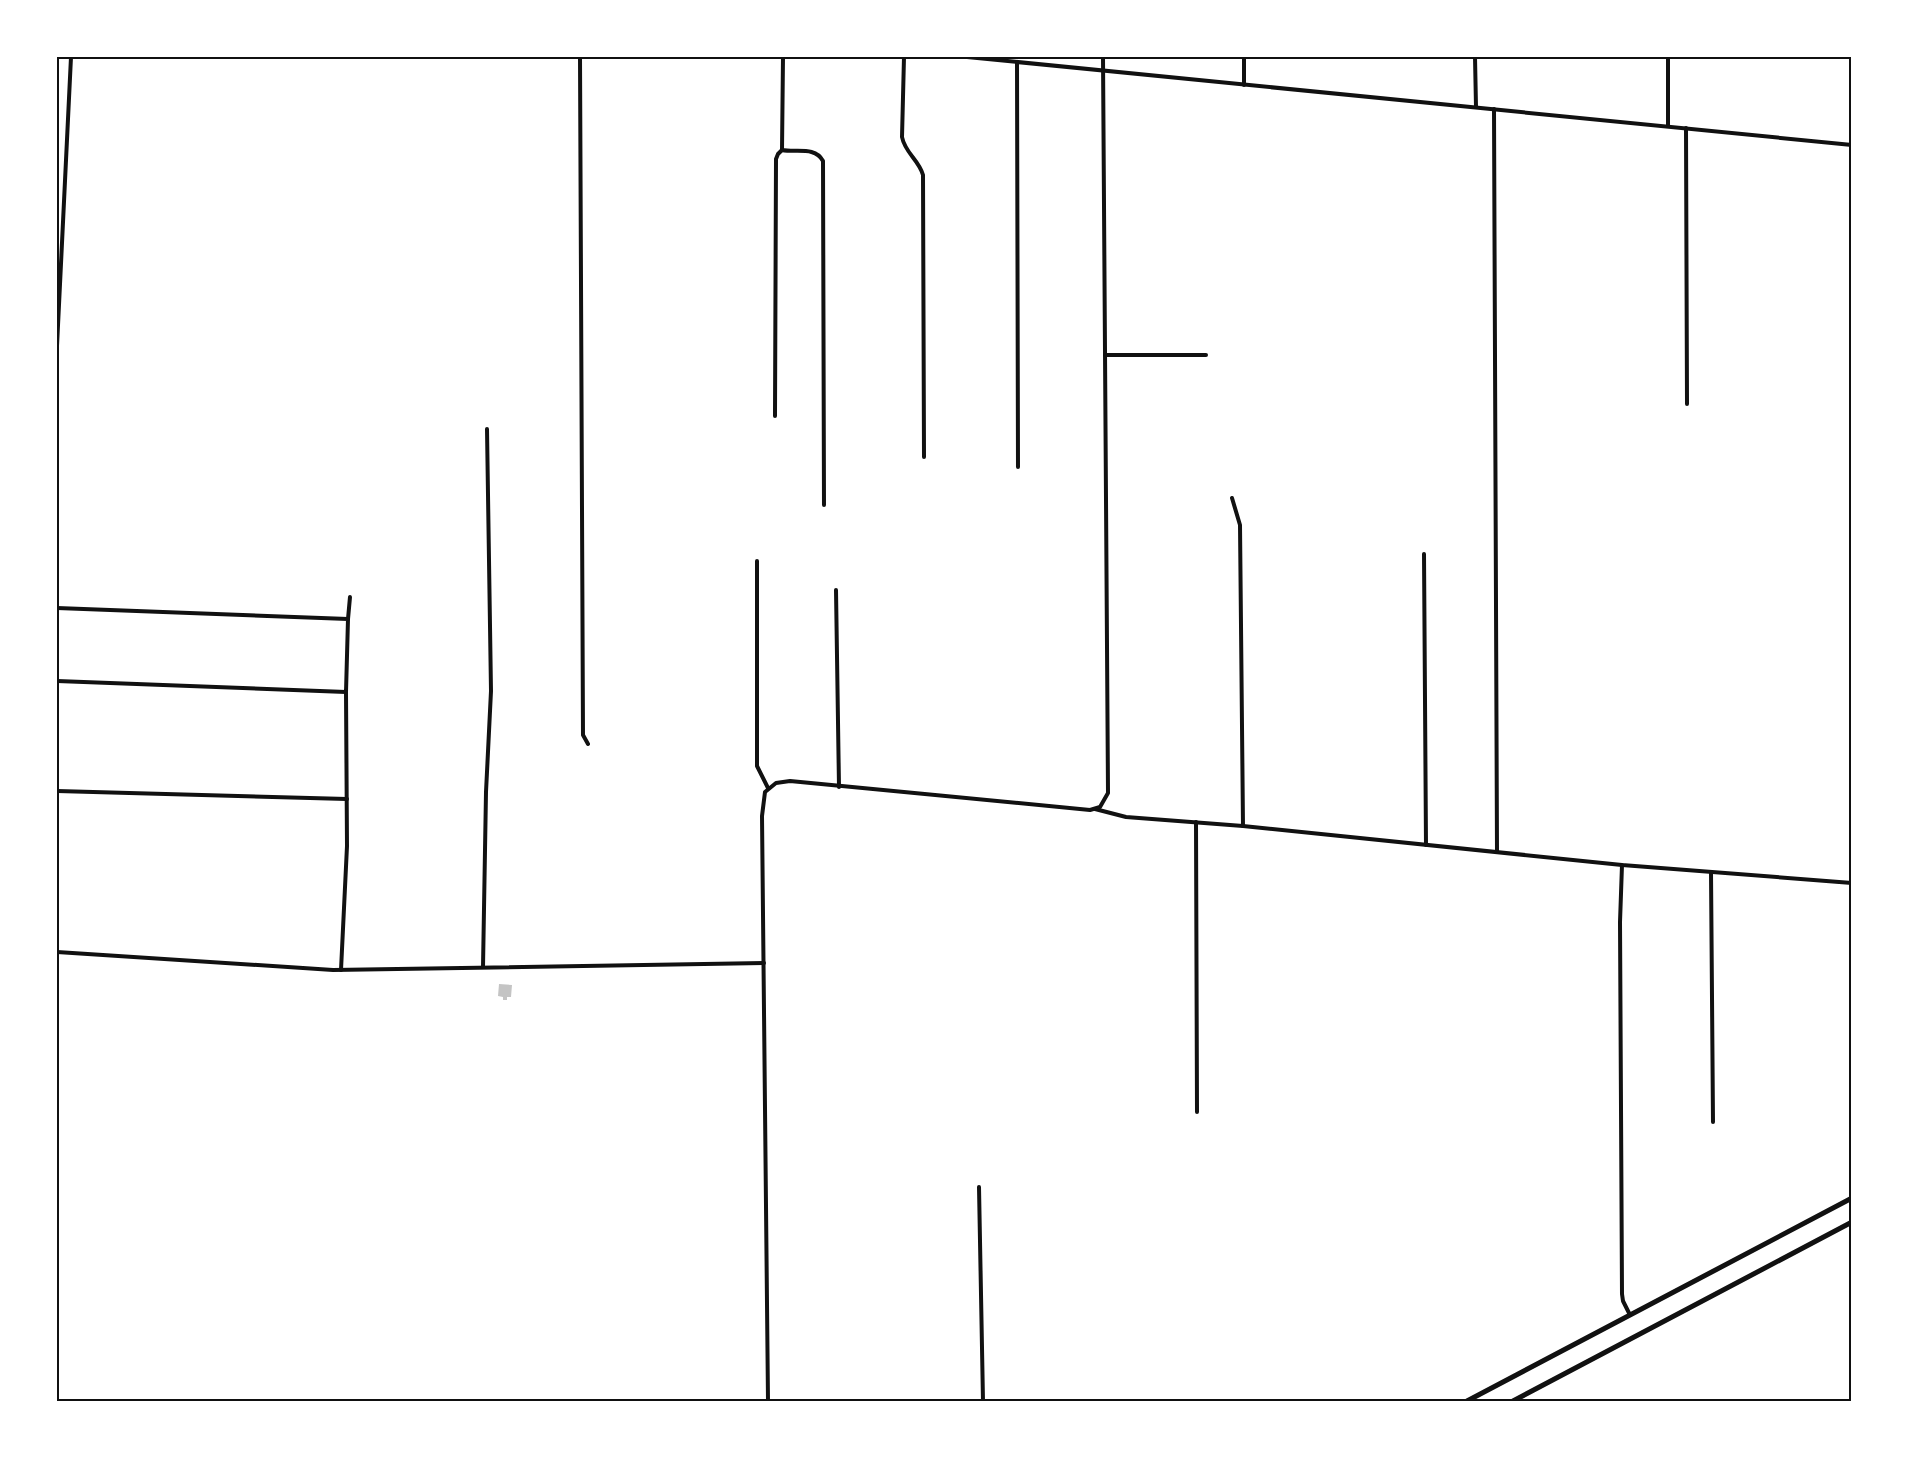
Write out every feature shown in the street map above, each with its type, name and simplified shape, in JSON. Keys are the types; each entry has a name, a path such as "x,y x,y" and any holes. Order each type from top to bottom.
{"main road":[{"path":"1467,1401 1850,1198 1852,1206"},
{"path":"1513,1401 1852,1222"}],"street":[{"path":"57,346 71,57"},
{"path":"580,57 583,735 588,744"},
{"path":"775,416 776,159 782,150 783,57"},
{"path":"904,57 902,137 905,147 918,162 923,175 924,457"},
{"path":"967,57 1852,145"},
{"path":"1094,809 1100,807 1106,799 1108,787 1103,57"},
{"path":"1244,57 1244,85"},
{"path":"1475,57 1476,107"},
{"path":"1668,57 1668,126"},
{"path":"1017,62 1018,467"},
{"path":"1494,109 1497,852"},
{"path":"1686,128 1688,404"},
{"path":"782,150 813,152 823,161 824,505"},
{"path":"1105,355 1206,355"},
{"path":"483,967 486,792 491,691 487,429"},
{"path":"1232,498 1240,525 1243,826"},
{"path":"1424,554 1426,845"},
{"path":"757,561 757,766 760,777 768,788"},
{"path":"836,590 839,787"},
{"path":"341,970 347,799 346,692 350,597"},
{"path":"57,608 348,619"},
{"path":"57,681 346,692"},
{"path":"768,1401 762,801 768,788 783,781 1094,809 1126,816 1622,864 1852,883"},
{"path":"57,791 347,799"},
{"path":"1196,822 1197,1112"},
{"path":"1622,864 1620,922 1622,1294 1630,1315"},
{"path":"1711,872 1713,1122"},
{"path":"57,952 341,970 764,963"},
{"path":"980,1187 983,1401"}],"building":[{"path":"499,984 512,985 511,997 507,997 507,1000 498,996"}]}
